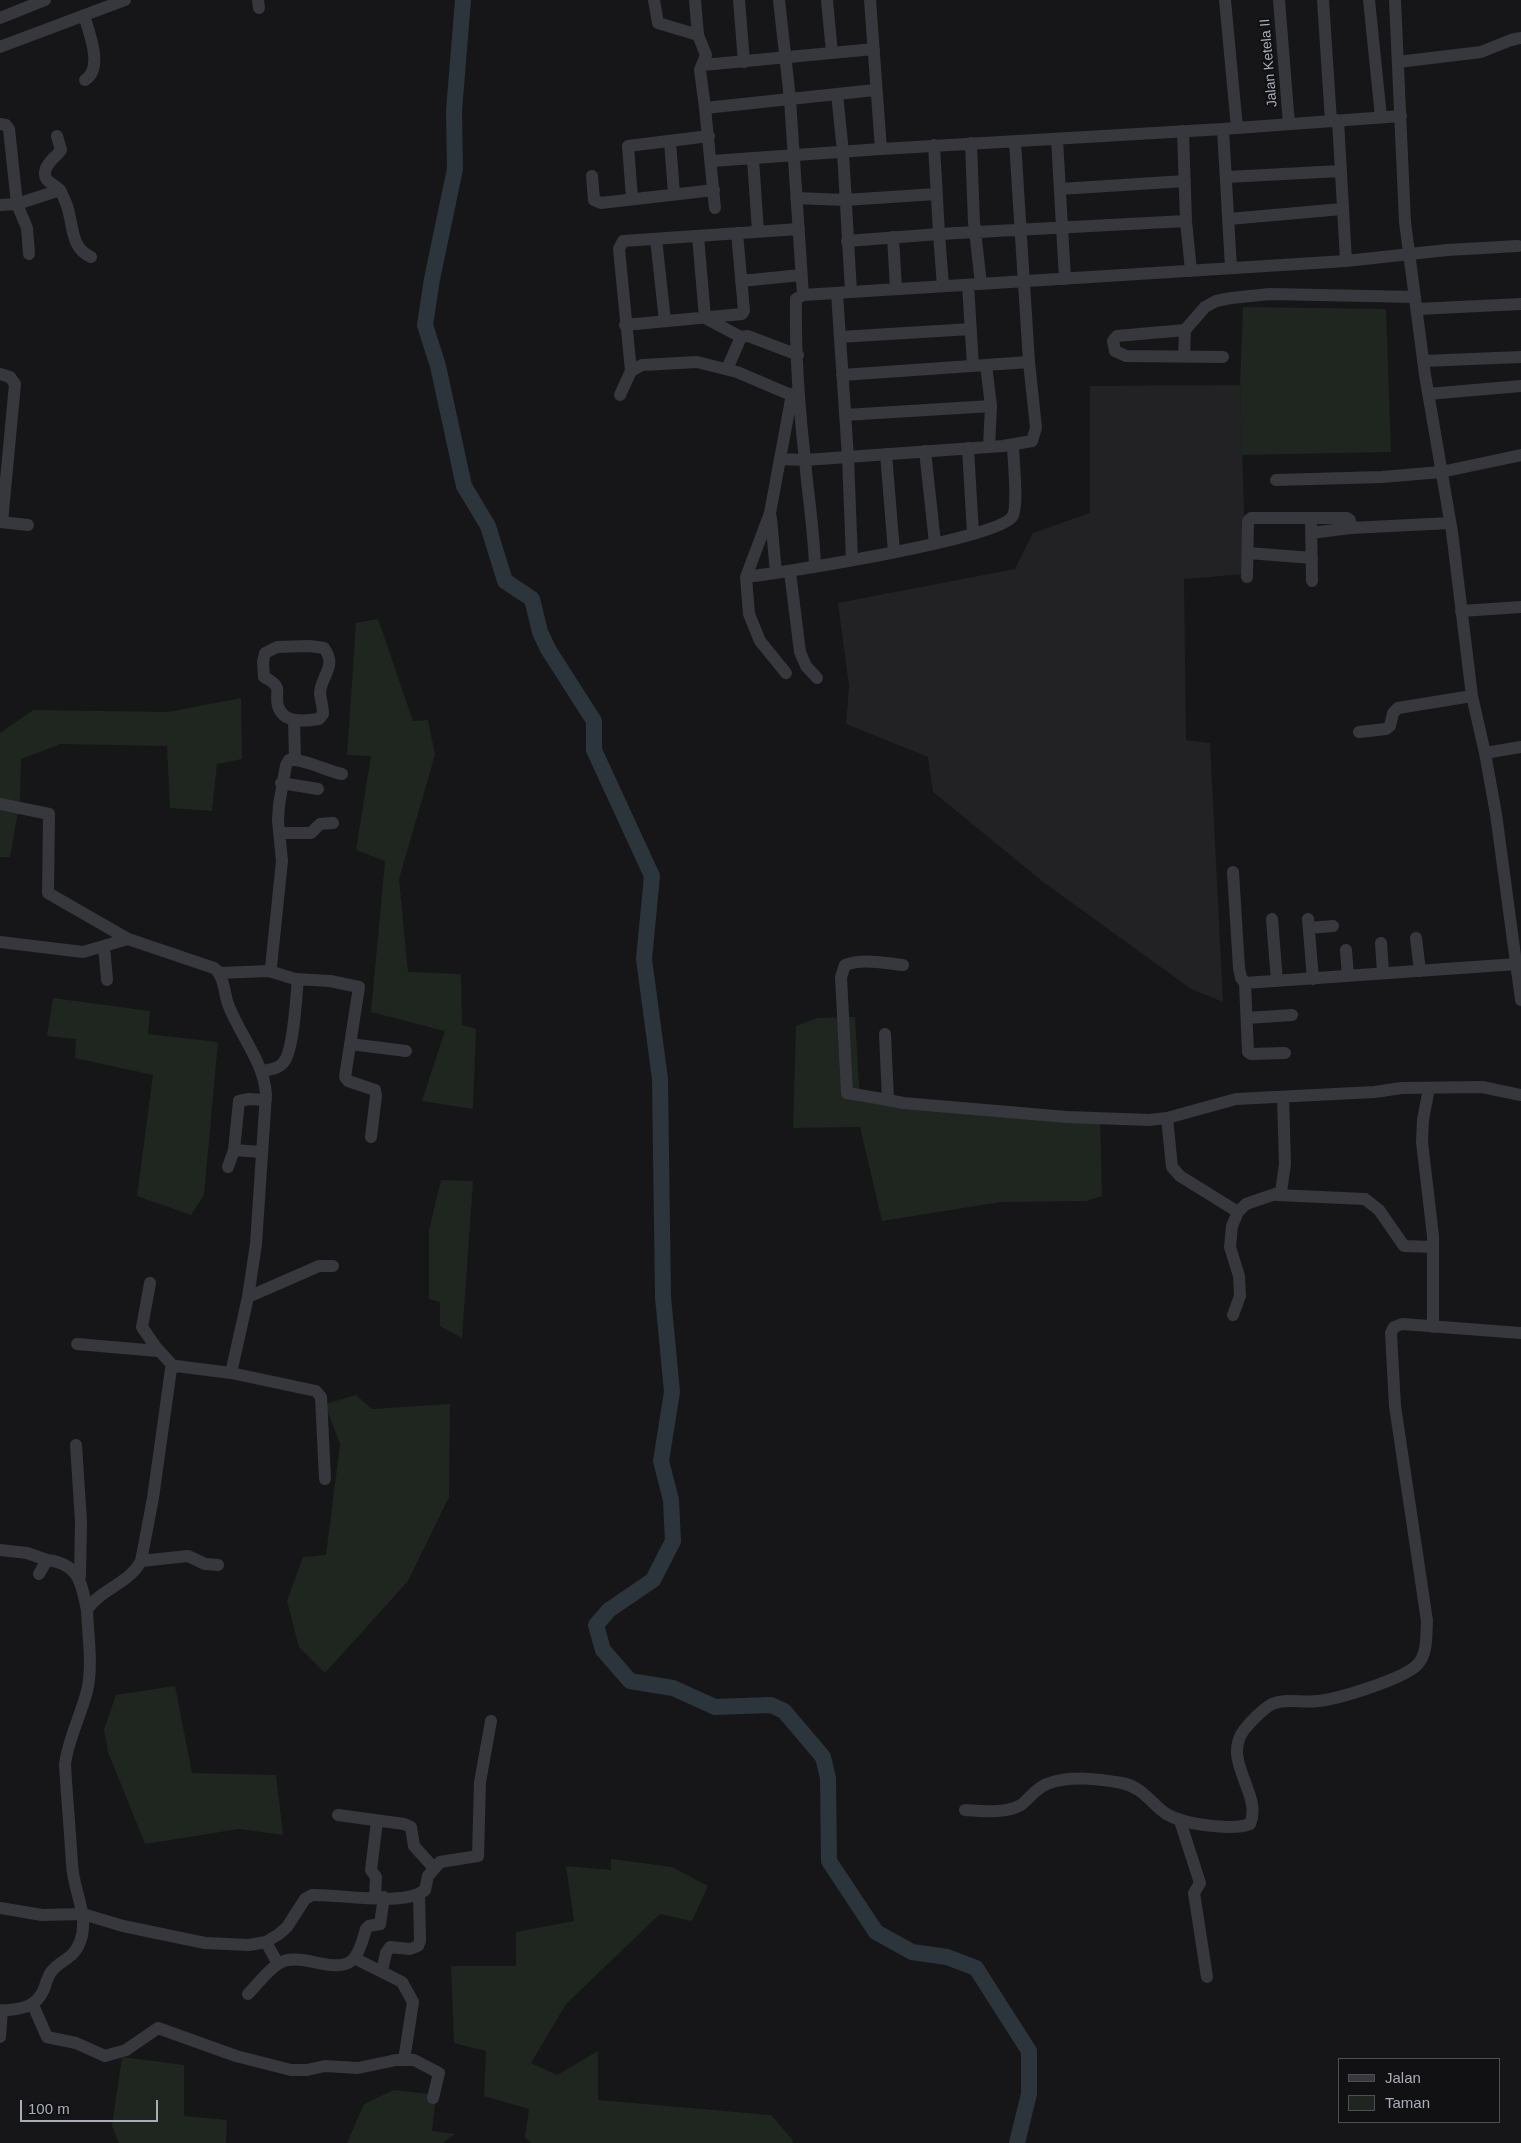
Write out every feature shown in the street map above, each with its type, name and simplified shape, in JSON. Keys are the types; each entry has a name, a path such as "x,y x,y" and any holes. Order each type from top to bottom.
{"street":[{"path":"0,18 45,0"},
{"path":"0,47 125,0"},
{"path":"654,0 658,23 698,35"},
{"path":"695,0 698,35 706,55 704,65 700,70 712,161 715,208"},
{"path":"739,0 744,62"},
{"path":"779,0 788,58"},
{"path":"784,0 805,294"},
{"path":"827,0 832,53"},
{"path":"870,0 875,90 881,149"},
{"path":"1225,0 1237,128"},
{"name":"Jalan Ketela II","path":"1279,0 1289,124"},
{"path":"1323,0 1340,171 1346,261"},
{"path":"1369,0 1380,117"},
{"path":"1395,0 1405,222 1409,255 1428,394 1450,523 1472,696 1485,753 1521,1000"},
{"path":"84,15 93,46 92,75 85,80"},
{"path":"1398,62 1481,52 1510,40 1521,38"},
{"path":"704,65 874,50"},
{"path":"705,108 875,90"},
{"path":"837,94 843,152 851,292"},
{"path":"712,161 934,144 1016,142 1401,116"},
{"path":"0,124 6,125 9,129 17,204 27,228 30,254"},
{"path":"1223,129 1231,268"},
{"path":"1183,131 1186,220 1191,271"},
{"path":"57,136 60,150 45,170 47,181 60,190 67,205 75,241 79,249 92,257"},
{"path":"632,198 628,146 709,136"},
{"path":"1057,139 1065,279"},
{"path":"670,141 674,194"},
{"path":"780,460 989,447 1032,441 1036,428 1029,362 1016,142"},
{"path":"971,143 981,284"},
{"path":"934,144 943,286"},
{"path":"753,158 758,231"},
{"path":"1227,177 1340,171"},
{"path":"592,176 593,196 596,202 714,190"},
{"path":"1060,189 1185,181"},
{"path":"0,205 17,204 60,190"},
{"path":"799,198 845,200 936,194"},
{"path":"799,198 799,229 805,294"},
{"path":"1229,218 1342,209"},
{"path":"847,241 1186,220"},
{"path":"620,395 631,370 625,325 619,244 623,241 799,229"},
{"path":"625,325 742,314 744,311 737,233"},
{"path":"698,236 705,318"},
{"path":"893,237 896,289"},
{"path":"656,239 665,322"},
{"path":"815,567 811,507 796,397 798,355 796,299 805,294 1346,261 1447,250 1518,246"},
{"path":"740,280 802,275"},
{"path":"968,285 973,366"},
{"path":"837,293 848,457 852,560"},
{"path":"1184,357 1185,330 1205,307 1231,298 1270,294 1416,303 1521,304"},
{"path":"705,318 741,337 748,336 798,355"},
{"path":"840,337 971,329"},
{"path":"1185,330 1118,336 1113,341 1115,351 1126,356 1223,357"},
{"path":"727,369 741,337"},
{"path":"1423,361 1521,357"},
{"path":"631,370 642,365 656,363 697,362 727,369 796,397"},
{"path":"842,375 1029,362"},
{"path":"986,365 991,406 989,447"},
{"path":"0,374 10,377 15,384 1,522 28,525"},
{"path":"1428,394 1521,386"},
{"path":"786,673 760,641 749,614 746,577 770,513 780,460 796,397"},
{"path":"845,414 991,406"},
{"path":"746,577 790,572 894,552 973,534 1007,522 1015,512 1013,445"},
{"path":"968,448 973,534"},
{"path":"925,451 934,543"},
{"path":"886,454 894,552"},
{"path":"1276,480 1382,477 1441,472 1521,455"},
{"path":"770,513 776,573"},
{"path":"1247,577 1249,519 1311,520 1347,518 1350,520 1350,528"},
{"path":"1311,520 1312,581"},
{"path":"1311,533 1350,528 1450,523"},
{"path":"1248,553 1312,558"},
{"path":"790,572 800,652 806,666 817,678"},
{"path":"1461,611 1521,607"},
{"path":"277,647 324,648 328,654 329,665 320,695 323,714 319,719 294,721 284,715 278,705 279,692 274,682 264,677 263,662 265,653 277,647"},
{"path":"1359,732 1386,729 1390,726 1393,713 1398,708 1472,696"},
{"path":"294,721 295,759"},
{"path":"1485,753 1521,747"},
{"path":"269,971 274,956 282,861 278,821 281,783 286,765 289,760 295,759 324,770 342,774"},
{"path":"281,783 318,790"},
{"path":"0,804 48,814 50,839 48,893 128,939 214,968 219,973 228,1005 262,1072 266,1084 266,1100 256,1244 248,1297 231,1373"},
{"path":"280,833 311,833 320,824 333,823"},
{"path":"1233,872 1239,968 1241,978 1245,982 1248,1052 1251,1054 1285,1053"},
{"path":"1272,919 1277,981"},
{"path":"1312,979 1309,924 1333,926"},
{"path":"1416,938 1420,970"},
{"path":"0,942 82,952 128,939"},
{"path":"1381,943 1383,973"},
{"path":"104,946 107,980"},
{"path":"1346,950 1348,976"},
{"path":"903,965 871,961 854,962 845,965 841,977 847,1093 888,1100 1067,1117 1149,1120 1168,1118 1236,1099 1375,1092 1401,1088 1482,1087 1521,1095"},
{"path":"1245,982 1517,964"},
{"path":"219,973 269,971 298,979 330,981 360,987 345,1077 348,1081 372,1088 376,1096 371,1137"},
{"path":"262,1072 278,1067 286,1059 293,1029 298,979"},
{"path":"1247,1018 1292,1015"},
{"path":"886,1034 888,1100"},
{"path":"350,1044 406,1051"},
{"path":"1429,1088 1423,1120 1422,1142 1432,1236 1433,1327"},
{"path":"1277,1195 1283,1187 1285,1164 1284,1097"},
{"path":"228,1167 234,1150 240,1101 249,1099 266,1100"},
{"path":"1168,1118 1172,1167 1180,1176 1238,1212"},
{"path":"234,1150 261,1152"},
{"path":"1233,1315 1240,1296 1239,1283 1230,1247 1232,1226 1238,1212 1253,1201 1277,1195 1366,1199 1379,1210 1404,1246 1431,1247"},
{"path":"248,1297 319,1266 333,1266"},
{"path":"150,1283 141,1323 158,1351 174,1367 231,1373 316,1391 321,1397 325,1479"},
{"path":"965,1810 1001,1811 1020,1805 1040,1787 1049,1783 1087,1779 1137,1787 1164,1812 1180,1821 1226,1826 1250,1824 1254,1808 1240,1773 1240,1738 1244,1729 1273,1704 1291,1701 1318,1702 1351,1694 1386,1682 1417,1665 1423,1656 1426,1644 1427,1621 1394,1406 1391,1333 1394,1327 1402,1324 1521,1333"},
{"path":"77,1344 158,1351"},
{"path":"87,1610 91,1603 120,1584 136,1570 141,1561 153,1498 168,1377 174,1367"},
{"path":"0,2037 1,2011 33,2005 38,2001 53,1970 77,1950 84,1929 83,1914 74,1884 64,1765 66,1752 72,1740 88,1689 89,1670 87,1610 80,1577 81,1522 76,1445"},
{"path":"0,1550 27,1552 68,1568 80,1577"},
{"path":"141,1561 188,1556 205,1564 218,1565"},
{"path":"39,1574 46,1560"},
{"path":"0,1908 42,1915 83,1914 123,1926 205,1943 249,1945 266,1942 287,1927 305,1899 312,1895 379,1898 401,1898 419,1895 425,1890 426,1880 433,1867 444,1859 478,1856 480,1782 491,1721"},
{"path":"338,1815 411,1827 414,1846 433,1867"},
{"path":"248,1994 278,1964 298,1960 341,1966 354,1958 366,1929 369,1926 380,1924 376,1877 372,1870 377,1821"},
{"path":"1180,1821 1200,1883 1194,1893 1207,1977"},
{"path":"382,1971 386,1953 390,1947 410,1948 418,1946 420,1941 419,1895"},
{"path":"266,1942 278,1964"},
{"path":"354,1958 402,1982 413,2002 404,2060"},
{"path":"33,2005 48,2037 76,2043 105,2056 126,2050 158,2028 236,2056 299,2071 324,2066 358,2068 414,2060 437,2071 439,2076 433,2098"}],"shaded area":[{"path":"1240,385 1246,574 1184,579 1186,740 1210,743 1223,1002 1191,989 1042,881 933,792 928,757 846,724 849,686 838,603 1015,569 1033,533 1090,513 1090,386"}],"green space":[{"path":"1243,307 1386,309 1391,452 1242,455 1240,385"},
{"path":"378,619 413,721 428,720 435,755 399,879 408,972 461,974 462,1025 476,1029 473,1109 422,1101 445,1031 371,1012 385,861 356,850 371,756 347,755 356,623"},
{"path":"241,698 242,759 217,764 212,811 170,808 167,746 61,744 21,759 20,800 10,857 0,857 0,733 33,710 168,712"},
{"path":"53,998 150,1011 148,1034 218,1042 204,1195 191,1215 137,1196 153,1075 75,1058 76,1039 47,1036"},
{"path":"855,1017 860,1102 983,1105 1100,1114 1102,1196 1086,1201 1001,1202 882,1221 860,1127 793,1128 796,1026 817,1018"},
{"path":"441,1180 473,1181 462,1338 440,1326 440,1302 429,1299 429,1230"},
{"path":"356,1395 372,1409 450,1404 449,1497 408,1581 325,1673 299,1647 287,1601 303,1557 326,1555 340,1444 325,1404"},
{"path":"175,1686 192,1773 276,1775 283,1835 239,1829 145,1844 108,1752 104,1729 116,1695"},
{"path":"611,1859 672,1867 708,1886 692,1921 660,1914 566,2004 531,2063 557,2075 598,2051 598,2100 771,2115 792,2139 793,2143 531,2143 525,2137 529,2109 484,2096 486,2051 454,2043 451,1966 516,1966 516,1932 574,1921 566,1866 611,1870"},
{"path":"122,2057 184,2065 184,2116 227,2120 226,2143 119,2143 112,2126"},
{"path":"394,2090 436,2095 432,2131 455,2134 443,2143 347,2143 364,2104"}],"waterway":[{"path":"463,0 454,111 455,169 432,279 425,325 438,366 464,486 488,526 505,581 532,599 540,632 548,649 594,721 594,750 652,876 644,959 660,1079 663,1297 672,1392 661,1461 671,1500 673,1541 653,1580 609,1610 596,1625 603,1650 630,1681 673,1688 715,1707 771,1705 784,1711 823,1757 828,1778 829,1861 876,1932 912,1952 947,1957 976,1968 1029,2051 1029,2094 1017,2143"}]}
